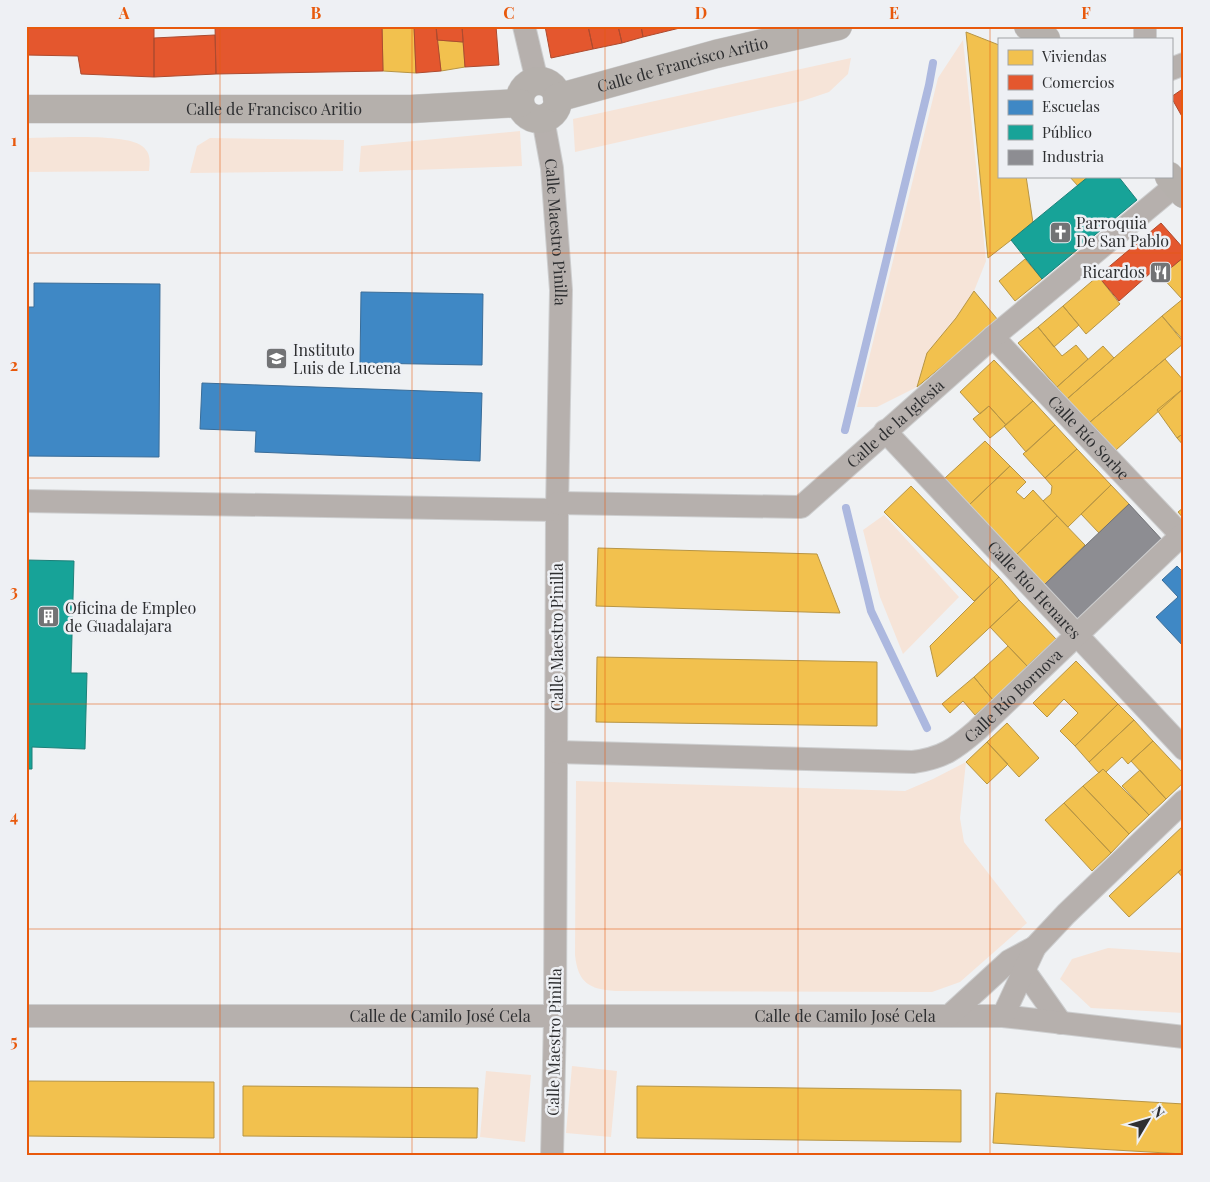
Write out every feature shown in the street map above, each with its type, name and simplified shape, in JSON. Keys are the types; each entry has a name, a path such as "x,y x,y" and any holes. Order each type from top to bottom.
{"main road":[{"name":"Calle de Francisco Aritio","path":"26,109 401,109 520,104 526,114 537,119 546,99 716,54 838,26"},
{"path":"1028,26 1045,38"}],"street":[{"name":"Calle Maestro Pinilla","path":"524,26 546,99 561,290 557,507 555,1017 552,1156"},
{"path":"1172,69 1184,64"},
{"name":"Calle de la Iglesia","path":"26,501 557,507 801,507 993,337 1176,185"},
{"name":"Calle Río Sorbe","path":"993,337 1183,537"},
{"name":"Calle Río Henares","path":"885,431 1184,749"},
{"name":"Calle Río Bornova","path":"557,752 864,758 913,762 946,754 978,730 1183,537"},
{"path":"950,1016 1009,961 1034,947 1184,801"},
{"path":"1003,1016 1034,947"},
{"path":"1024,970 1061,1022"},
{"name":"Calle de Camilo José Cela","path":"26,1016 1003,1016 1184,1036"}],"shaded area":[{"path":"963,40 986,261 974,291 956,318 927,353 917,387 877,407 857,407 938,78"},
{"path":"851,58 848,74 829,92 802,101 575,152 573,119"},
{"path":"520,131 522,166 359,172 361,146"},
{"path":"26,138 105,138 133,142 142,146 147,151 150,161 149,171 26,172"},
{"path":"210,138 344,140 343,171 190,173 197,146"},
{"path":"884,515 959,597 903,654 880,597 863,530"},
{"path":"966,762 960,818 964,842 1027,923 960,982 932,992 615,991 592,986 582,978 575,955 576,781 905,791"},
{"path":"1108,948 1184,953 1184,1013 1091,1008 1060,979 1072,959"},
{"path":"572,1066 617,1071 611,1137 566,1133"},
{"path":"486,1071 531,1075 525,1142 480,1137"}],"building: Viviendas":[{"path":"382,26 414,26 416,73 383,71"},
{"path":"966,32 998,45 998,178 1026,178 1033,223 988,258"},
{"path":"437,40 463,42 465,67 441,71"},
{"path":"1071,178 1087,178 1078,186"},
{"path":"1184,257 1184,298 1182,299 1161,276"},
{"path":"1025,259 1042,279 1015,301 999,281"},
{"path":"1098,276 1120,304 1086,334 1063,306"},
{"path":"974,291 998,320 917,387 927,353 956,318"},
{"path":"1184,298 1184,341 1162,316"},
{"path":"1063,306 1079,325 1054,347 1038,327"},
{"path":"1162,316 1184,343 1090,422 1067,399"},
{"path":"1038,327 1062,356 1076,345 1088,359 1057,387 1018,343"},
{"path":"1103,346 1114,358 1067,399 1057,387"},
{"path":"1165,359 1184,381 1184,388 1116,450 1090,422"},
{"path":"994,360 1033,401 1006,425 989,406 980,414 960,392"},
{"path":"1184,388 1184,433 1177,438 1157,410"},
{"path":"1033,401 1055,425 1026,452 1004,426"},
{"path":"989,406 1006,425 990,438 973,419"},
{"path":"1055,425 1077,449 1045,478 1023,454"},
{"path":"1184,433 1184,446 1177,438"},
{"path":"985,441 1010,466 969,505 945,478"},
{"path":"1077,449 1111,485 1068,527 1043,501 1051,494 1052,486 1045,478"},
{"path":"1010,466 1026,482 1016,492 1024,499 1033,490 1057,516 1015,556 969,505"},
{"path":"1111,485 1129,504 1099,533 1081,514"},
{"path":"911,486 999,577 974,601 884,512"},
{"path":"1184,507 1184,519 1178,512"},
{"path":"1057,516 1085,545 1043,586 1015,556"},
{"path":"598,548 817,554 840,613 596,606"},
{"path":"999,577 1019,600 937,677 930,646"},
{"path":"1019,600 1056,639 1027,666 990,627"},
{"path":"1008,646 1027,666 993,700 974,677"},
{"path":"597,657 877,662 877,726 596,722"},
{"path":"1076,661 1118,704 1075,746 1060,731 1078,713 1064,699 1047,717 1033,703"},
{"path":"974,677 993,700 975,715 963,701 950,713 942,704"},
{"path":"1118,704 1134,720 1089,762 1075,746"},
{"path":"1134,720 1153,741 1128,764 1122,757 1106,772 1103,769 1099,773 1089,762"},
{"path":"1007,723 1039,758 1019,777 987,742"},
{"path":"1153,741 1184,774 1184,782 1166,799 1131,761"},
{"path":"987,742 1008,764 987,784 966,762"},
{"path":"1103,769 1149,815 1129,834 1083,786"},
{"path":"1140,770 1166,799 1149,815 1122,786"},
{"path":"1083,786 1129,834 1111,853 1064,803"},
{"path":"1064,803 1111,853 1092,871 1045,820"},
{"path":"1184,825 1184,867 1129,917 1109,896"},
{"path":"1184,867 1184,879 1178,872"},
{"path":"26,1081 214,1082 214,1138 26,1136"},
{"path":"243,1086 478,1088 477,1138 243,1136"},
{"path":"637,1086 961,1090 961,1142 637,1138"},
{"path":"996,1093 1184,1104 1184,1154 993,1143"}],"building: Comercios":[{"path":"26,26 154,26 154,77 81,74 78,56 26,55"},
{"path":"215,26 382,26 383,71 216,74"},
{"path":"414,26 436,26 441,71 416,73"},
{"path":"436,26 462,26 463,42 437,40"},
{"path":"462,26 496,26 499,65 465,67"},
{"path":"545,26 588,26 593,49 551,58"},
{"path":"588,26 618,26 622,43 593,49"},
{"path":"618,26 641,26 643,37 622,43"},
{"path":"641,26 688,26 643,37"},
{"path":"215,35 216,74 154,77 154,38"},
{"path":"1184,88 1184,120 1172,99 1172,96"},
{"path":"1161,223 1184,249 1184,257 1161,276 1155,269 1119,301 1098,276"}],"building: Escuelas":[{"path":"34,283 160,284 159,457 26,456 26,307 34,307"},
{"path":"361,292 483,294 482,365 360,363"},
{"path":"202,383 482,393 480,461 255,452 256,431 200,429"},
{"path":"1177,566 1184,573 1184,647 1156,617 1178,597 1162,580"}],"building: Público":[{"name":"Parroquia De San Pablo","path":"1087,178 1120,178 1137,200 1042,279 1011,240"},
{"name":"Oficina de Empleo de Guadalajara","path":"26,560 74,561 71,673 87,673 85,749 32,747 32,769 26,769"}],"building: Industria":[{"path":"1129,504 1164,542 1078,623 1043,586"}],"waterway":[{"path":"845,430 933,63"},
{"path":"846,508 871,611 927,728"}],"place":[{"name":"Parroquia De San Pablo","path":"1060,232"},
{"name":"Ricardos","path":"1161,272"},
{"name":"Instituto Luis de Lucena","path":"277,359"},
{"name":"Oficina de Empleo de Guadalajara","path":"49,617"}]}
